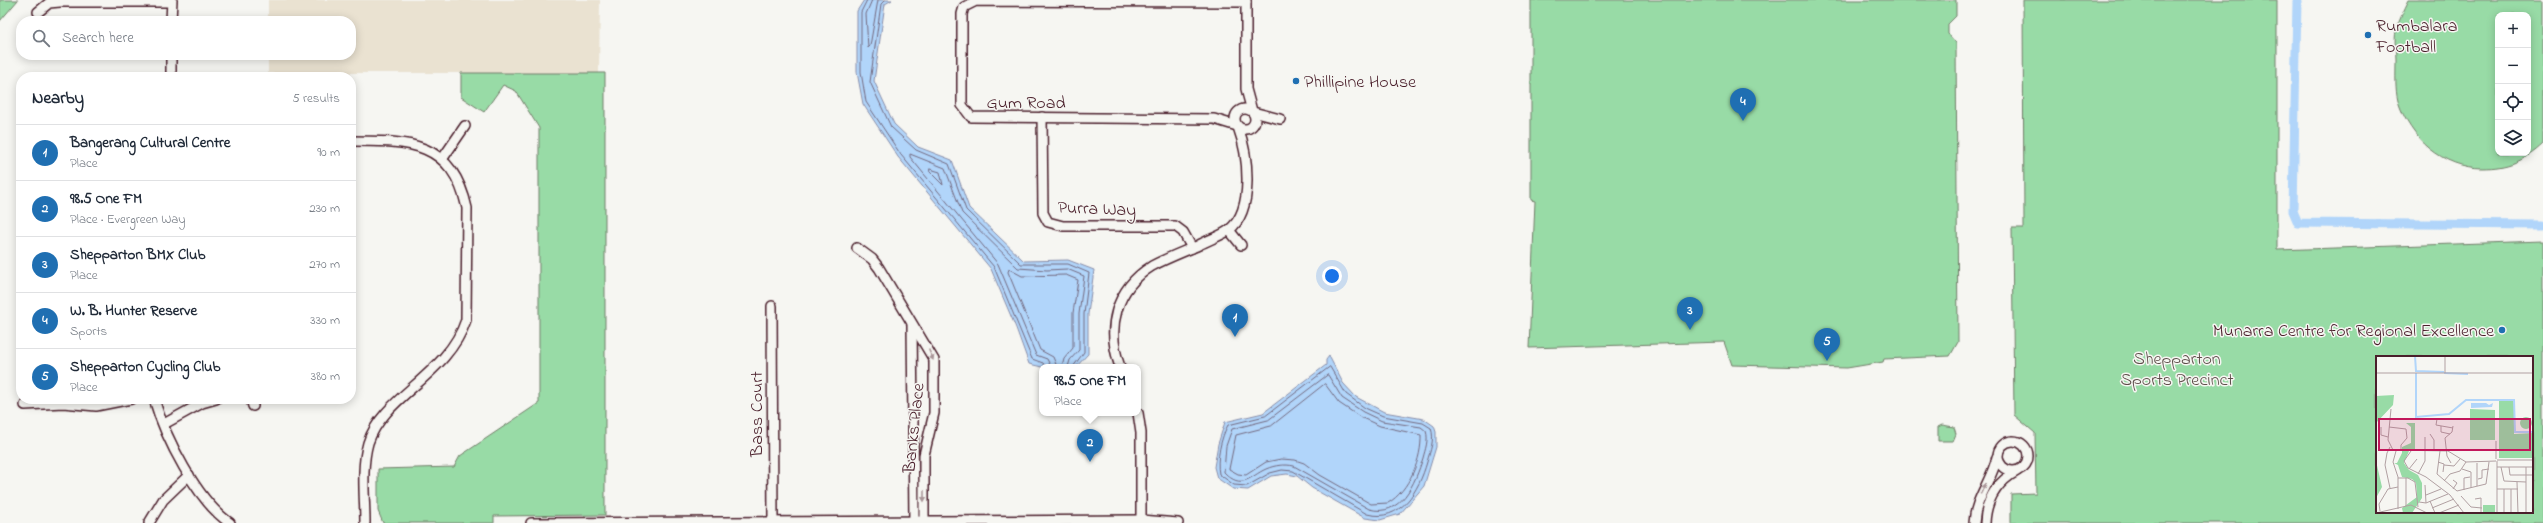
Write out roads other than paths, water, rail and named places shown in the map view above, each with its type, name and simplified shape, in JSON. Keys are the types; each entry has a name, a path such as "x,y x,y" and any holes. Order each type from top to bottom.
{"street":[{"path":"38,12 49,3 60,2 171,1 171,16"},
{"path":"1119,364 1116,354 1113,328 1121,298 1130,284 1142,273 1229,230 1242,214 1245,205 1246,148 1256,117 1252,111 1246,89 1246,1"},
{"name":"Gum Road","path":"1238,126 1214,119 1042,117 978,118 966,112 962,105 962,14 969,3 1246,1"},
{"path":"171,60 171,72"},
{"path":"1246,89 1235,118 1246,148"},
{"path":"1238,111 1246,108 1280,119 1246,129 1238,126"},
{"name":"Gum Road","path":"1214,119 1238,111"},
{"name":"Purra Way","path":"1042,117 1043,213 1048,222 1063,226 1174,226 1182,232 1192,248"},
{"path":"442,158 465,126"},
{"path":"356,141 397,141 412,143 430,150 442,158 455,172 464,191 467,208 466,320 461,338 450,353 384,417 375,429 368,444 365,469 365,523"},
{"path":"1229,230 1241,245"},
{"name":"Banks Place","path":"857,248 877,264 934,360 934,413 919,461"},
{"name":"Bass Court","path":"772,306 773,522"},
{"name":"Banks Place","path":"911,321 914,344 914,434 919,461 919,522"},
{"path":"25,405 63,404 96,406 106,404"},
{"path":"156,404 164,424 194,484 208,505 230,523"},
{"path":"164,424 200,404"},
{"path":"1138,416 1141,433 1141,522"},
{"path":"914,434 928,435"},
{"path":"1974,523 1979,499 1993,471 2000,448 2007,442 2020,444 2026,450 2027,457 2025,464 2003,479 1996,488 1988,506 1985,523"},
{"path":"1998,456 2004,469 2018,470"},
{"path":"149,523 163,500 189,475"},
{"path":"172,492 194,484"},
{"path":"531,523 1178,523"}],"water":[{"path":"864,0 892,0 885,4 874,81 894,124 918,147 952,160 969,208 1024,261 1068,260 1094,270 1088,314 1088,354 1079,364 1039,364 1039,366 1029,364 1016,328 991,269 898,157 863,104 857,72 857,11"},
{"path":"1329,356 1343,383 1356,397 1384,412 1424,419 1434,426 1436,432 1436,447 1424,486 1400,514 1380,520 1365,518 1312,488 1297,476 1287,474 1271,476 1248,490 1233,489 1217,478 1214,467 1218,444 1225,422 1263,413 1326,365 1326,360"}],"waterway":[{"path":"2297,0 2293,211 2298,223 2543,225"}],"place":[{"name":"Rumbalara Football","path":"2368,35"},
{"name":"Phillipine House","path":"1296,81"},
{"name":"W. B. Hunter Reserve","path":"1743,121"},
{"name":"Shepparton BMX Club","path":"1690,330"},
{"name":"Munarra Centre for Regional Excellence","path":"2502,330"},
{"name":"Bangerang Cultural Centre","path":"1235,337"},
{"name":"Shepparton Cycling Club","path":"1827,361"},
{"name":"98.5 One FM","path":"1090,462"}],"park label":[{"name":"Shepparton Sports Precinct","path":"2177,368"}]}
